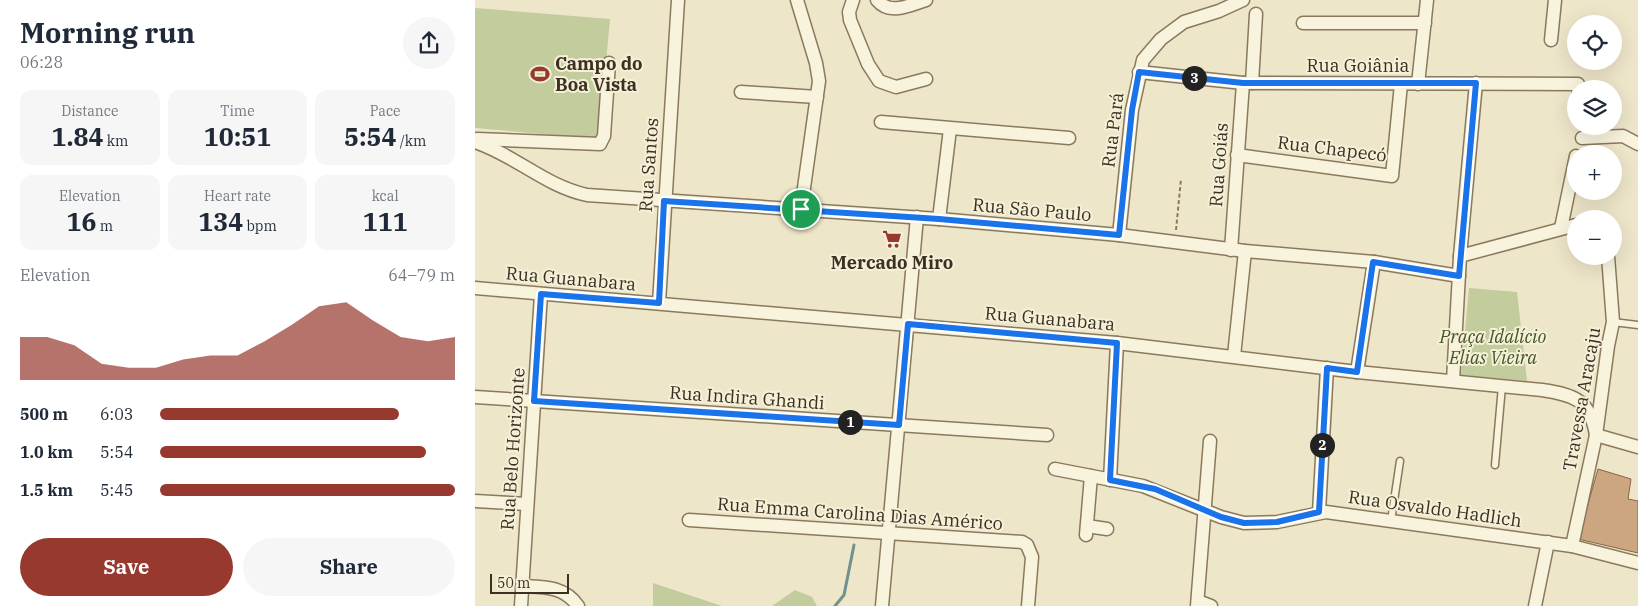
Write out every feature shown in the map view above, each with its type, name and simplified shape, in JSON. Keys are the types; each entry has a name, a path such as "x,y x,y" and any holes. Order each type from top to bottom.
{"street":[{"name":"Rua Santos","path":"659,303 678,0"},
{"path":"797,0 819,73 801,209"},
{"path":"853,0 849,12 850,20 868,64 879,81 896,87 926,78"},
{"path":"877,0 883,7 889,9 927,0"},
{"name":"Rua Pará","path":"1119,235 1132,110 1143,60 1153,47 1172,30 1193,18 1219,11 1243,0"},
{"path":"1418,84 1427,0"},
{"path":"1551,40 1555,0"},
{"name":"Rua Goiás","path":"1231,250 1237,155 1256,14"},
{"path":"1303,23 1425,23"},
{"path":"475,140 600,144 604,136 609,63"},
{"name":"Rua Goiânia","path":"1139,72 1247,83 1476,83 1567,86"},
{"path":"1453,381 1460,256 1476,83"},
{"name":"Rua Chapecó","path":"1237,155 1392,176 1401,84"},
{"path":"741,92 817,97"},
{"path":"881,122 1069,138"},
{"path":"939,219 950,129"},
{"path":"1613,135 1623,136 1638,144"},
{"name":"Rua São Paulo","path":"475,140 558,187 600,197 917,217 1119,235 1231,250 1373,262 1459,276"},
{"path":"1561,228 1567,200"},
{"path":"882,606 917,217"},
{"path":"1460,256 1567,227"},
{"path":"1234,356 1245,251"},
{"path":"1357,372 1373,262"},
{"name":"Travessa Aracaju","path":"1572,546 1596,435 1613,322 1609,265"},
{"name":"Rua Guanabara","path":"475,288 1117,343 1357,372 1555,392 1574,398 1590,410 1596,435"},
{"name":"Rua Belo Horizonte","path":"521,606 541,294"},
{"path":"1110,480 1117,343"},
{"path":"1319,512 1327,368"},
{"name":"Rua Indira Ghandi","path":"475,397 1047,435"},
{"path":"1596,435 1638,447"},
{"path":"1210,441 1198,603 1211,606"},
{"name":"Rua Osvaldo Hadlich","path":"1055,469 1155,489 1232,520 1260,523 1290,520 1319,512 1548,542 1638,562"},
{"path":"1091,476 1087,531 1107,529"},
{"path":"475,501 527,504"},
{"name":"Rua Emma Carolina Dias Américo","path":"689,520 1023,542 1027,545 1031,557 1028,606"},
{"path":"1535,606 1548,542"},
{"path":"522,586 552,588 565,592 578,606"}],"lane":[{"path":"1613,322 1638,324"},
{"path":"1495,465 1502,386"},
{"path":"1391,521 1400,461"}],"path":[{"path":"1174,242 1181,179"}],"green space":[{"name":"Campo do Boa Vista","path":"475,8 610,19 599,139 475,128"},
{"name":"Praça Idalício Elias Vieira","path":"1469,288 1517,292 1527,381 1461,375"},
{"path":"653,583 722,606 653,606"},
{"path":"795,590 812,597 817,606 772,606"}],"building":[{"path":"1598,469 1631,479 1628,499 1638,501 1638,553 1578,539"}],"waterway":[{"path":"835,606 844,595 854,545"}],"place":[{"name":"Campo do Boa Vista","path":"540,74"},
{"name":"Mercado Miro","path":"892,239"}],"route":[{"path":"1139,72 1243,83 1476,83 1459,276 1373,262 1357,372 1327,368 1319,512 1290,520 1244,523 1221,517 1155,489 1110,480 1117,343 908,324 899,425 534,401 541,294 659,303 664,201 801,209 1119,235 1132,110 1139,72"}]}
